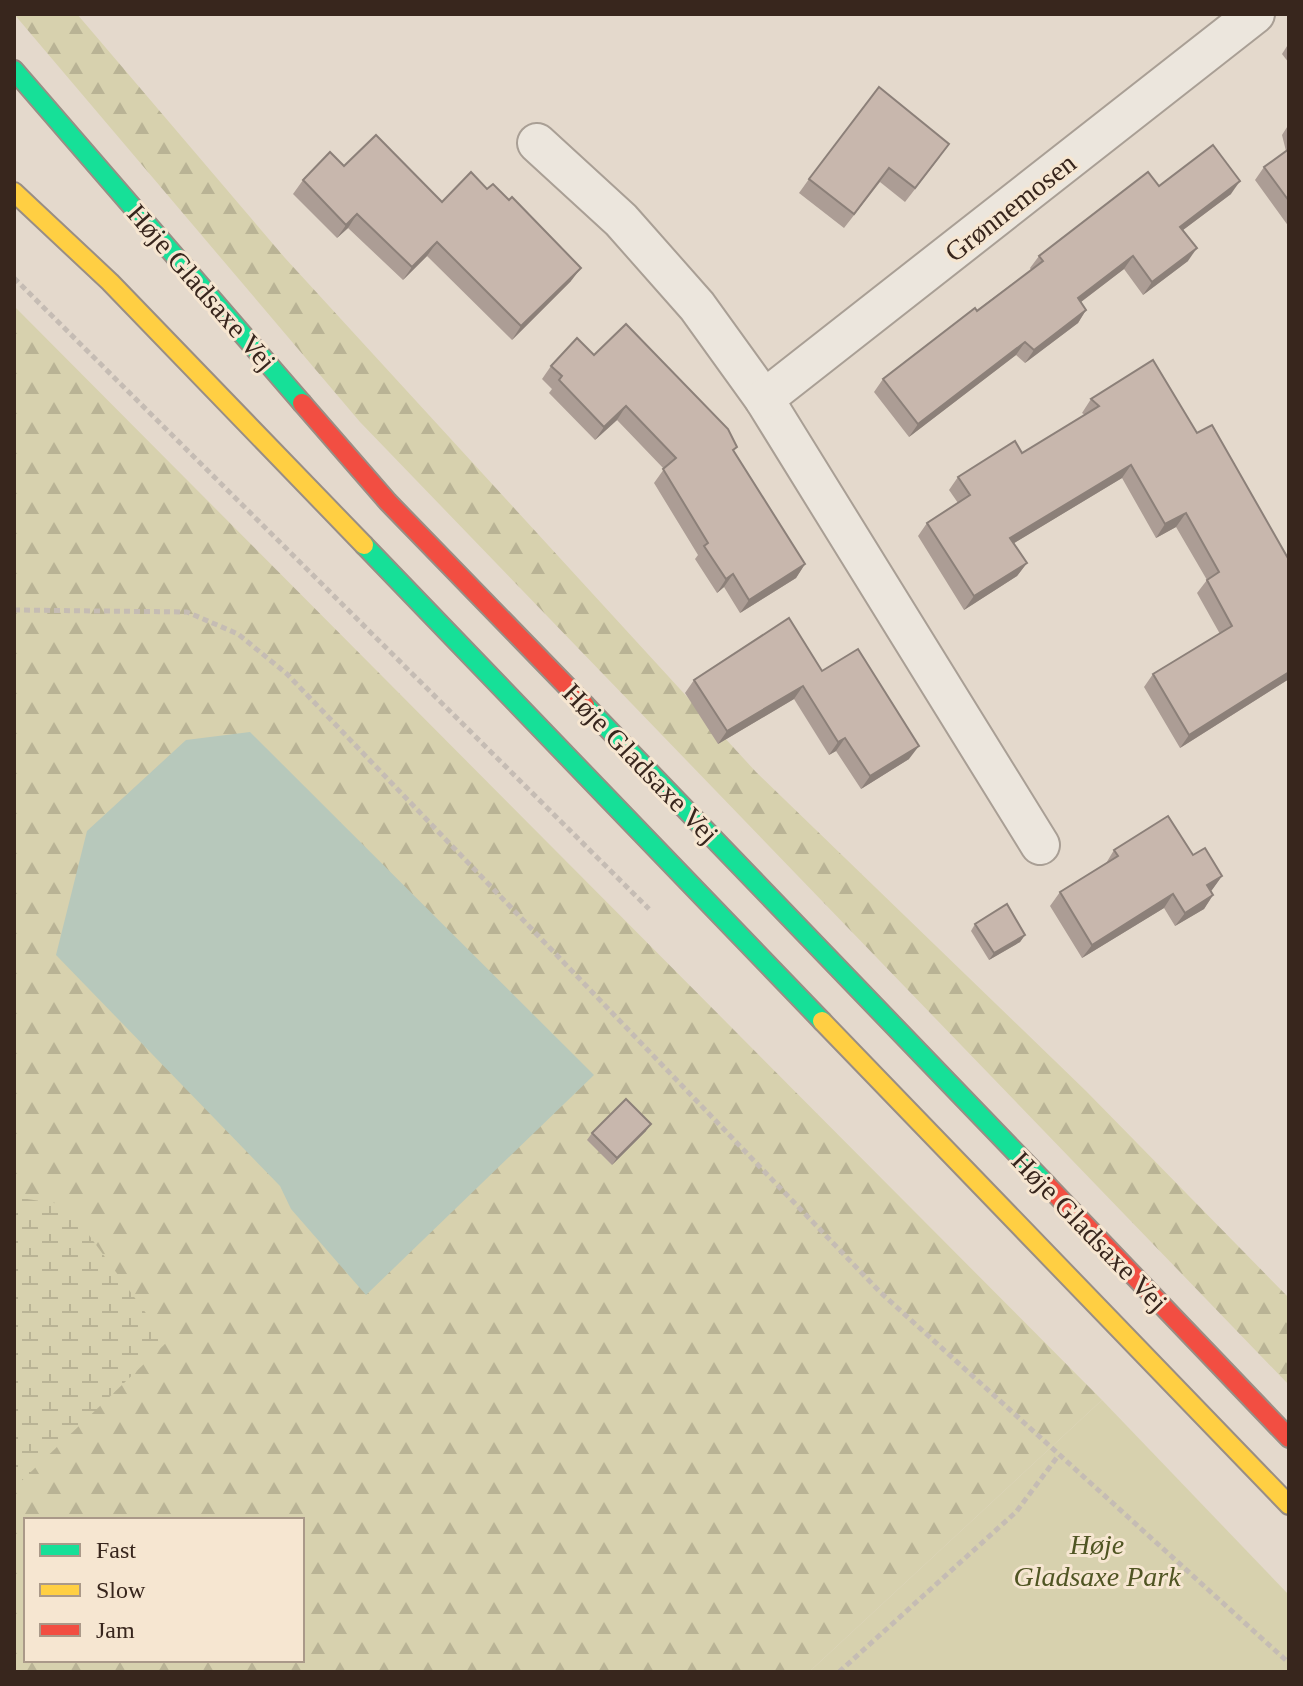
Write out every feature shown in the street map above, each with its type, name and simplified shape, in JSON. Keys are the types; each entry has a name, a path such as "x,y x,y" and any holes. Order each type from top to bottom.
{"street":[{"name":"Grønnemosen","path":"764,399 1255,14"},
{"name":"Høje Gladsaxe Vej","path":"14,70 388,502 1289,1438"},
{"path":"537,143 631,231 697,306 764,399 1040,845"},
{"name":"Høje Gladsaxe Vej","path":"14,192 110,282 1289,1505"}],"path":[{"path":"14,610 187,612 238,634 287,674 880,1292 1289,1663"},
{"path":"839,1672 1016,1512 1058,1456"}],"green space":[{"path":"14,14 77,14 285,258 756,772 1086,1091 1289,1298 1289,1385 360,422"},
{"path":"14,306 1102,1400 809,1672 14,1672"},
{"path":"14,1197 67,1205 167,1342 14,1488"},
{"name":"Høje Gladsaxe Park","path":"1102,1400 1289,1595 1289,1672 809,1672"}],"shaded area":[{"path":"250,732 594,1075 366,1295 291,1209 280,1186 56,955 87,831 186,740"}],"building":[{"path":"879,87 949,144 915,188 889,168 854,214 809,179"},
{"path":"376,135 442,202 471,172 487,189 493,184 509,200 512,197 581,268 521,326 437,242 412,267 357,214 346,225 303,180 330,152 344,166"},
{"path":"1213,145 1240,181 1180,227 1197,248 1152,282 1133,256 1078,298 1086,310 1034,350 1025,342 918,424 883,379 975,308 977,311 1043,261 1039,256 1148,172 1159,186"},
{"path":"1289,149 1289,201 1264,167"},
{"path":"626,324 728,429 737,447 733,450 805,564 749,600 733,574 726,579 704,546 708,543 663,469 676,458 626,406 604,427 559,380 562,376 551,366 577,338 594,355"},
{"path":"1153,360 1197,433 1212,425 1289,560 1289,672 1189,735 1153,674 1232,626 1207,580 1219,572 1186,513 1165,524 1131,465 1010,538 1027,563 974,596 927,523 970,495 958,477 1015,441 1022,453 1099,406 1091,399"},
{"path":"789,618 822,671 858,649 919,746 870,776 845,738 838,742 803,686 727,731 694,680"},
{"path":"1168,816 1193,855 1205,848 1222,876 1207,885 1213,895 1185,913 1173,894 1092,945 1060,892 1118,856 1114,850"},
{"path":"1007,904 1025,935 994,953 975,924"},
{"path":"626,1099 651,1124 617,1158 592,1133"}],"traffic: fast":[{"path":"14,70 302,403"},
{"path":"364,545 822,1021"},
{"path":"585,705 1047,1185"}],"traffic: slow":[{"path":"14,192 110,282 364,545"},
{"path":"822,1021 1289,1505"}],"traffic: jam":[{"path":"302,403 388,502 585,705"},
{"path":"1047,1185 1289,1438"}]}
